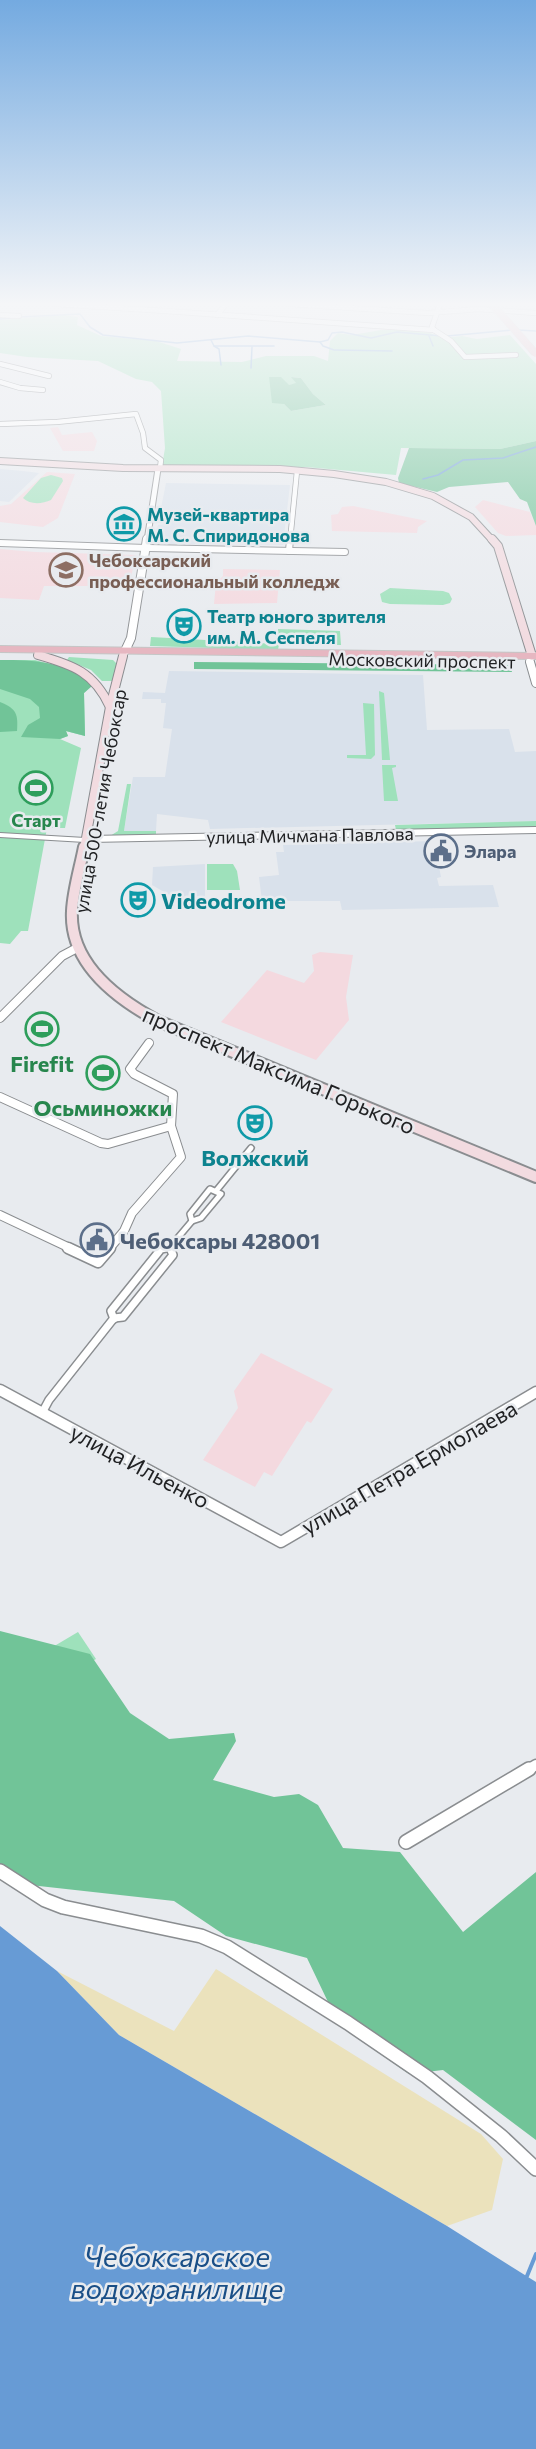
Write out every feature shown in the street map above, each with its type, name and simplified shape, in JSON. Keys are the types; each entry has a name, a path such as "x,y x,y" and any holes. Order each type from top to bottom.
{"main road":[{"path":"0,461 62,467 297,470 364,479 421,495 469,517 490,537 507,577 532,659"},
{"name":"Московский проспект","path":"0,649 127,654"},
{"name":"Московский проспект","path":"0,655 127,654 532,659"},
{"name":"улица 500-летия Чебоксар","path":"88,839 110,707 127,654"},
{"name":"улица 500-летия Чебоксар","path":"98,781 127,654"},
{"path":"38,655 76,668 91,677 104,692 110,707"},
{"path":"80,942 72,919 88,839"},
{"name":"проспект Максима Горького","path":"80,942 101,981 128,1004 160,1020 536,1175"}],"street":[{"path":"0,424 94,418"},
{"path":"138,418 145,448 161,460 160,469"},
{"name":"улица 500-летия Чебоксар","path":"127,654 142,586 160,469"},
{"path":"289,551 297,470"},
{"path":"0,543 38,546 345,552"},
{"path":"532,659 536,682"},
{"name":"улица Мичмана Павлова","path":"88,839 536,830"},
{"path":"0,835 88,839"},
{"path":"0,1018 62,956 80,942"},
{"path":"0,1215 98,1262 124,1231 132,1214 181,1157 171,1126 173,1094 134,1074 130,1069 149,1043"},
{"path":"0,1097 101,1143 108,1144 171,1126"},
{"path":"216,1191 251,1148"},
{"path":"114,1318 111,1311 161,1249 170,1247 192,1221 201,1218 221,1194 210,1189 190,1214 192,1221"},
{"path":"42,1413 49,1400 114,1318 123,1317 173,1255 170,1247"},
{"name":"улица Ильенко","path":"0,1390 281,1542"},
{"name":"улица Петра Ермолаева","path":"281,1542 536,1392"},
{"path":"406,1842 536,1765"},
{"path":"0,1871 45,1900 63,1907 201,1936 227,1947 406,2063 468,2109 536,2169"}],"shaded area":[{"path":"58,427 62,435 92,432 97,441 94,451 63,451 50,428"},
{"path":"0,469 39,473 9,502 0,501"},
{"path":"47,472 75,474 58,518 43,527 0,522 0,506 11,504"},
{"path":"166,483 290,485 283,545 155,544 158,525 166,524 167,518 159,518"},
{"path":"483,500 530,512 536,526 536,535 506,536 498,533 475,507"},
{"path":"353,506 427,521 418,527 417,533 332,531 331,515 338,514 342,507"},
{"name":"Чебоксарский профессиональный колледж","path":"0,549 136,555 129,586 44,586 39,600 0,598"},
{"path":"223,569 280,570 277,603 214,604 216,583 223,576"},
{"name":"Элара","path":"169,671 423,675 427,730 509,729 515,752 536,751 536,821 210,829 208,820 157,814 156,831 124,831 133,777 165,777 172,729 163,728 166,703 161,703 161,699 142,699 143,692 165,693"},
{"path":"434,841 441,877 437,878 439,886 493,885 499,907 342,910 340,901 262,901 259,877 279,875 276,852 284,852 283,845"},
{"path":"205,864 205,896 173,897 152,885 153,867"},
{"path":"320,952 353,955 346,997 349,1020 316,1060 221,1022 267,970 304,983 314,971 312,955"},
{"path":"261,1353 333,1389 311,1423 307,1421 272,1476 264,1472 255,1487 203,1460 238,1408 234,1391"}],"green space":[{"path":"163,418 536,418 536,441 500,449 401,448 396,475 306,467 162,466 165,448"},
{"path":"536,441 536,526 527,502 520,499 508,482 449,487 437,492 399,483 398,478 409,448 500,449"},
{"path":"51,475 62,478 63,481 51,500 36,503 23,498 41,478"},
{"path":"390,588 443,591 449,593 452,599 450,603 443,605 382,602 380,594"},
{"path":"278,629 340,631 341,645 279,644 278,650 150,646 151,637 278,644"},
{"path":"69,657 113,660 117,664 113,681 102,681 91,670 67,660"},
{"path":"0,660 35,660 54,665 93,685 84,693 85,736 66,731 68,736 60,739 81,748 65,828 47,828 28,931 21,931 10,944 0,943"},
{"path":"0,660 49,664 71,671 93,685 84,693 85,736 66,731 68,736 60,739 21,737 28,725 40,718 39,707 30,699 0,689"},
{"path":"194,662 510,665 512,672 194,669"},
{"path":"379,691 384,693 390,760 382,760"},
{"path":"0,702 10,707 15,713 17,731 0,732"},
{"path":"363,703 374,704 375,755 371,759 347,758 347,755 366,755"},
{"path":"382,765 396,765 392,768 398,801 384,801"},
{"path":"127,784 131,784 124,831 156,831 156,835 110,836 118,831"},
{"path":"536,821 536,827 396,830 395,825"},
{"path":"207,864 233,864 237,871 240,890 207,890"},
{"path":"0,1631 90,1654 130,1713 169,1739 234,1733 236,1741 213,1780 274,1797 299,1794 318,1805 343,1848 400,1852 463,1932 536,1872 536,2140 443,2070 409,2074 339,2025 307,1958 226,1936 174,1901 30,1885 0,1866"},
{"path":"78,1632 96,1659 82,1667 51,1648"}],"sand":[{"path":"216,1969 481,2134 503,2159 492,2210 447,2226 119,2035 57,1971 174,2031"}],"water":[{"name":"Чебоксарское водохранилище","path":"0,1926 57,1971 119,2035 447,2226 536,2282 536,2449 0,2449"}],"waterway":[{"path":"423,479 438,475 463,460 503,458 536,447"},
{"path":"527,2276 536,2254"}],"place":[{"name":"Музей-квартира М. С. Спиридонова","path":"124,524"},
{"name":"Чебоксарский профессиональный колледж","path":"66,570"},
{"name":"Театр юного зрителя им. М. Сеспеля","path":"184,626"},
{"name":"Старт","path":"36,788"},
{"name":"Элара","path":"441,851"},
{"name":"Videodrome","path":"138,900"},
{"name":"Firefit","path":"42,1029"},
{"name":"Осьминожки","path":"103,1073"},
{"name":"Волжский","path":"255,1123"},
{"name":"Чебоксары 428001","path":"97,1240"}]}
